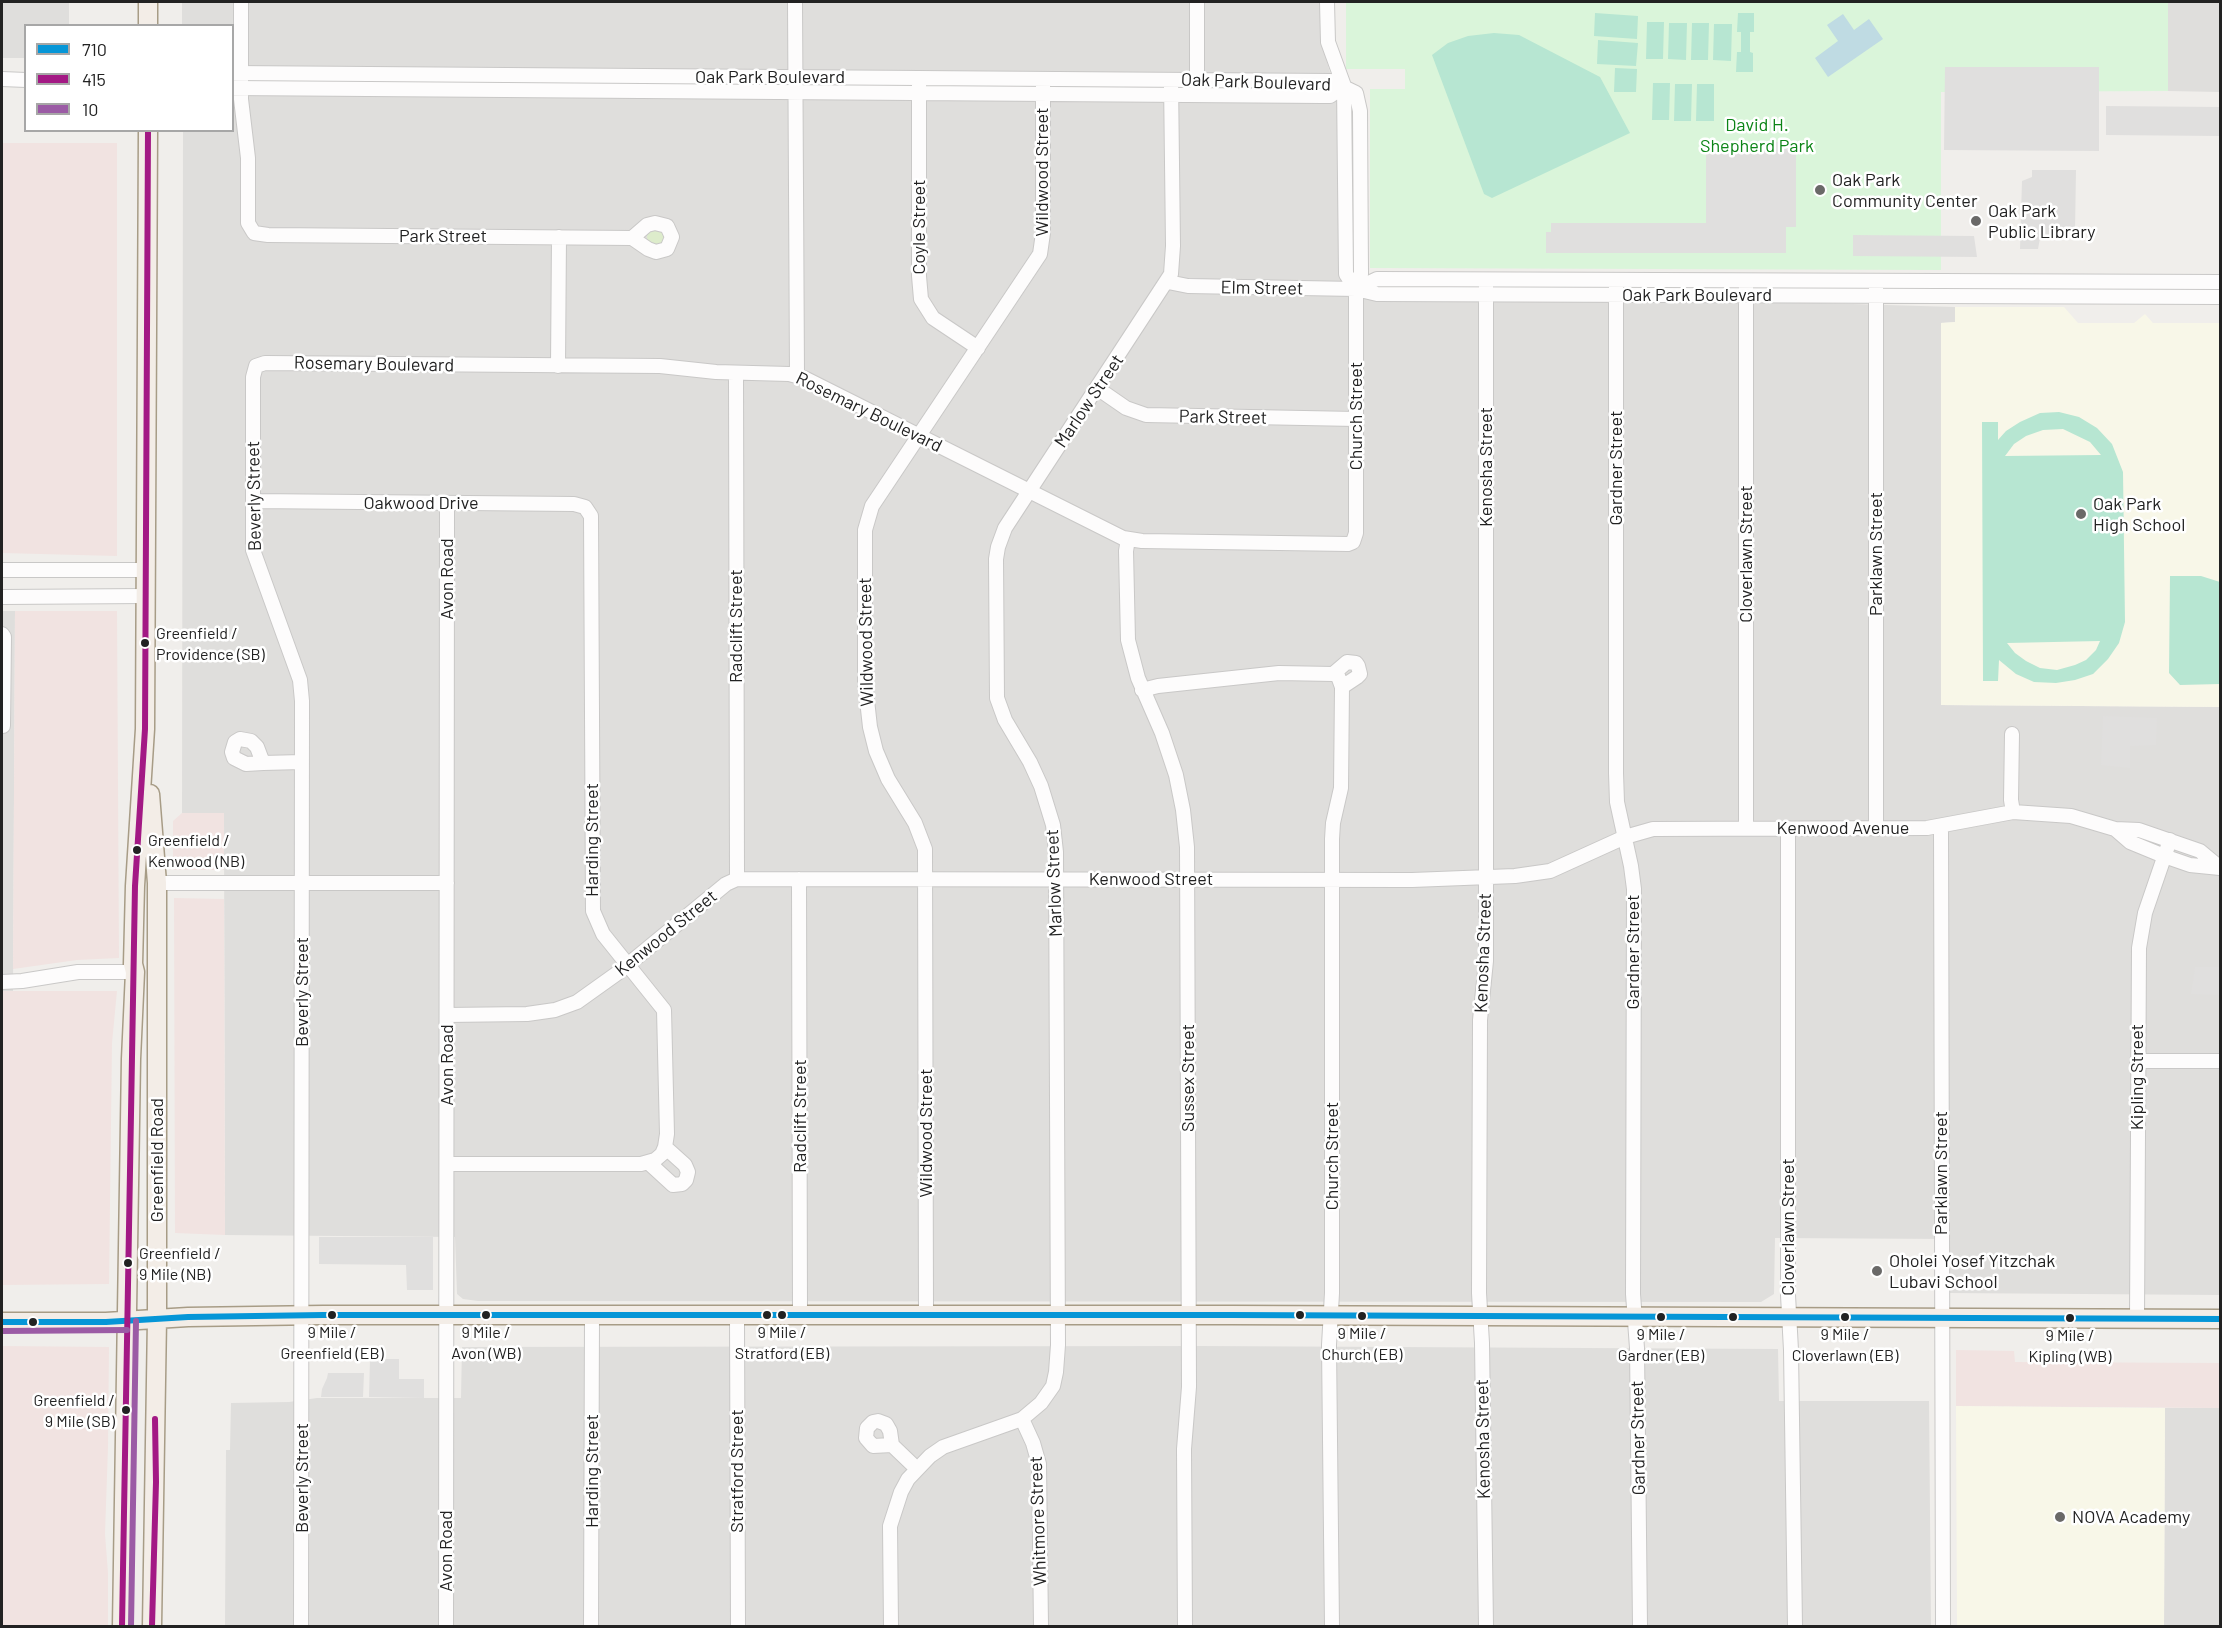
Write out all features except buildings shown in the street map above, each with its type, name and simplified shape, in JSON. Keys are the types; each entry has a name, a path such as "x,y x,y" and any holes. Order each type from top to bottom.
{"main road":[{"path":"148,2 148,24"},
{"name":"Greenfield Road","path":"122,1626 135,886 146,729 148,132"},
{"name":"Greenfield Road","path":"146,729 157,883 156,1482 152,1626"},
{"path":"131,1059 143,1066 157,1065"},
{"path":"130,1134 138,1129 148,1131 157,1138"},
{"path":"2,1322 127,1321 302,1315 1189,1315 2220,1319"},
{"path":"125,1479 142,1484 156,1482"},
{"path":"122,1550 143,1548 148,1549 153,1556"}],"street":[{"path":"237,88 241,2"},
{"path":"795,2 797,375"},
{"path":"1196,95 1197,2"},
{"name":"Church Street","path":"1328,2 1328,42 1344,86 1346,274 1356,290"},
{"name":"Oak Park Boulevard","path":"237,73 448,82"},
{"name":"Oak Park Boulevard","path":"796,85 919,78 1331,81 1344,86"},
{"name":"Coyle Street","path":"919,78 921,299 933,318 978,348"},
{"name":"Wildwood Street","path":"926,1316 925,849 920,834 892,786 876,750 867,713 865,675 866,521 872,506 1042,249 1043,79"},
{"path":"2,80 24,80"},
{"name":"Marlow Street","path":"891,1626 890,1526 901,1492 917,1468 930,1456 956,1442 1022,1419 1041,1404 1053,1386 1058,1359 1057,879 1054,834 1049,807 1030,762 1005,720 997,698 996,559 1005,528 1168,282 1173,266 1171,80"},
{"name":"Oak Park Boulevard","path":"237,88 448,82 617,83 796,85 919,93 1330,96 1344,86"},
{"name":"Church Street","path":"1344,86 1356,93 1359,103 1361,274 1356,290 1356,533 1353,542"},
{"name":"Park Street","path":"237,88 248,158 248,223 254,233 268,235 632,238"},
{"path":"1345,159 1360,159"},
{"path":"1346,218 1361,218"},
{"path":"558,366 559,237"},
{"name":"Oak Park Boulevard","path":"1356,290 1377,279 2220,282"},
{"path":"1824,279 1824,296"},
{"name":"Kenosha Street","path":"1486,280 1486,962 1480,1020 1479,1293 1482,1316 1486,1626"},
{"name":"Gardner Street","path":"1616,280 1616,773 1617,802 1634,889 1633,1294 1636,1317 1640,1626"},
{"name":"Cloverlawn Street","path":"1746,280 1746,828"},
{"name":"Parklawn Street","path":"1876,280 1876,829"},
{"name":"Elm Street","path":"1168,282 1188,286 1356,290"},
{"name":"Oak Park Boulevard","path":"1356,290 1377,294 1486,295 2220,297"},
{"name":"Rosemary Boulevard","path":"256,366 261,363 660,366 736,373 797,375 1111,534 1142,542 1343,545 1353,542"},
{"name":"Beverly Street","path":"256,366 253,377 253,550 300,680 302,701 301,1626"},
{"name":"Radclift Street","path":"736,373 737,879"},
{"name":"Park Street","path":"1097,388 1126,408 1146,415 1356,419"},
{"name":"Oakwood Drive","path":"253,501 581,504 588,509"},
{"name":"Avon Road","path":"446,1626 447,503"},
{"name":"Harding Street","path":"588,509 591,516 592,535 592,903 598,925 662,1006 666,1016 667,1134 665,1147"},
{"name":"Sussex Street","path":"1128,539 1126,562 1128,640 1142,690 1162,732 1176,775 1186,833 1189,1387 1184,1449 1185,1626"},
{"path":"2,570 146,570"},
{"path":"2,597 146,596"},
{"path":"2,634 4,637 2,726"},
{"path":"1142,690 1158,686 1269,674 1333,674 1338,676 1342,687 1360,674 1356,663 1347,662 1333,674"},
{"name":"Church Street","path":"1332,1626 1329,1345 1332,1316 1332,834 1341,788 1342,687"},
{"path":"2012,734 2011,800 2013,812"},
{"path":"263,763 302,762"},
{"path":"1941,827 2013,812 2071,816 2115,829 2139,830 2170,840 2200,851 2220,867"},
{"name":"Parklawn Street","path":"1941,827 1943,1626"},
{"name":"Kenwood Avenue","path":"1746,828 1941,827"},
{"name":"Kenwood Street","path":"447,1015 517,1015 555,1010 577,1002 628,964 726,884 737,879 1412,880 1486,877 1542,873 1643,831 1662,828 1746,828"},
{"name":"Cloverlawn Street","path":"1788,828 1790,1318 1795,1626"},
{"path":"2115,829 2130,842 2190,866 2220,867"},
{"name":"Kipling Street","path":"2137,1319 2138,963 2141,930 2150,894 2170,840"},
{"name":"Radclift Street","path":"800,879 800,1316"},
{"path":"157,883 447,883"},
{"path":"2,982 78,972 135,972"},
{"path":"2137,1061 2220,1061"},
{"path":"447,1164 649,1163 659,1157 665,1147 685,1165 688,1172 686,1180 682,1184 673,1185 649,1163"},
{"name":"Harding Street","path":"591,1626 592,1315"},
{"name":"Stratford Street","path":"737,1316 738,1626"},
{"name":"Whitmore Street","path":"1022,1419 1033,1443 1039,1464 1041,1626"},
{"path":"892,1445 917,1468"}],"shaded area":[{"path":"2,2 69,2 69,24 24,24 24,58 2,58"},
{"path":"182,2 1320,2 1322,45 1341,110 1343,296 1388,299 1717,300 1955,307 1955,322 1941,323 1941,705 2220,707 2220,1295 1949,1293 1949,1239 1775,1238 1774,1294 1761,1302 478,1301 463,1299 457,1294 455,1237 225,1235 224,814 182,813 183,132 234,132 234,24 182,24"},
{"path":"2168,2 2220,2 2220,92 2168,91"},
{"path":"1945,67 2099,67 2099,151 1944,150"},
{"path":"2106,106 2220,107 2220,136 2106,135"},
{"path":"1717,142 1796,142 1796,227 1786,227 1786,253 1546,253 1546,232 1551,232 1551,223 1706,223 1706,151 1717,151"},
{"path":"2,143 117,143 117,556 2,553"},
{"path":"2032,170 2076,170 2075,232 2057,240 2049,236 2047,240 2040,238 2038,249 2020,249 2022,181 2032,177"},
{"path":"1853,235 1974,236 1977,257 1853,256"},
{"name":"Oak Park High School","path":"1955,307 2064,307 2078,323 2134,323 2145,314 2153,323 2220,323 2220,707 1941,705 1941,323 1955,322"},
{"path":"2,611 15,611 13,991 2,991"},
{"path":"15,611 117,611 119,958 77,960 13,969"},
{"path":"2103,716 2157,718 2156,745 2130,746 2130,768 2101,765"},
{"path":"182,813 224,813 224,870 173,870 173,821"},
{"path":"174,898 224,899 225,1235 175,1233"},
{"path":"2195,967 2220,967 2220,995 2191,994"},
{"path":"2,991 117,991 112,1043 109,1284 2,1285"},
{"path":"319,1237 433,1237 433,1290 407,1290 406,1265 319,1264"},
{"path":"2,1346 109,1347 105,1534 108,1626 2,1626"},
{"path":"1201,1346 1778,1349 1779,1401 1929,1401 1931,1626 225,1626 226,1450 230,1450 231,1403 289,1402 317,1398 461,1398 462,1347"},
{"path":"1956,1350 2014,1351 2015,1362 2220,1363 2220,1408 1956,1406"},
{"path":"370,1359 399,1359 399,1379 424,1379 424,1398 369,1397"},
{"path":"328,1373 364,1373 363,1397 321,1397"},
{"name":"NOVA Academy","path":"1956,1406 2165,1408 2164,1626 1957,1626"},
{"path":"2165,1408 2220,1408 2220,1626 2164,1626"}],"green space":[{"name":"David H. Shepherd Park","path":"1346,2 2168,2 2168,91 1941,92 1941,270 1370,268 1370,89 1405,89 1405,69 1346,69"},
{"path":"1595,13 1638,16 1637,39 1594,36"},
{"path":"1738,13 1754,13 1754,32 1750,32 1753,72 1736,72 1737,52 1741,52 1741,32 1737,32"},
{"path":"1647,22 1664,22 1663,59 1646,59"},
{"path":"1669,23 1687,23 1686,60 1668,59"},
{"path":"1692,23 1709,23 1708,60 1691,60"},
{"path":"1714,24 1732,24 1731,61 1713,60"},
{"path":"1494,33 1519,35 1600,77 1630,133 1492,198 1484,194 1432,55 1448,43 1468,36"},
{"path":"1598,40 1638,43 1636,66 1597,64"},
{"path":"1615,68 1637,69 1636,92 1614,92"},
{"path":"1653,83 1670,83 1669,120 1652,120"},
{"path":"1675,84 1692,84 1691,121 1674,121"},
{"path":"1697,84 1714,84 1714,121 1696,121"},
{"path":"656,228 662,231 665,237 662,243 656,246 650,243 647,237 650,231"},
{"path":"2059,412 2079,417 2097,428 2112,444 2123,472 2125,622 2119,643 2108,659 2093,674 2056,683 2034,682 2016,674 1999,660 1998,681 1983,681 1982,422 1998,422 1998,440 2006,431 2020,422 2040,413","holes":["2063,429 2090,442 2101,455 2005,456 2014,444 2026,436 2043,430","2100,641 2096,650 2086,660 2057,670 2040,668 2026,661 2007,643"]},
{"path":"2170,576 2201,576 2220,582 2220,684 2180,685 2169,673"}],"water":[{"path":"1843,14 1854,30 1869,19 1883,39 1828,77 1815,58 1838,41 1827,25"}],"transit line":[{"name":"415","path":"122,1626 135,886 145,729 148,132"},
{"name":"710","path":"2,1322 106,1322 188,1317 323,1315 1232,1315 2220,1319"},
{"name":"10","path":"131,1626 136,1321"},
{"name":"10","path":"2,1331 127,1330"},
{"name":"415","path":"152,1626 156,1482 155,1419"}],"place":[{"name":"Oak Park Community Center","path":"1820,190"},
{"name":"Oak Park Public Library","path":"1976,221"},
{"name":"Oak Park High School","path":"2081,514"},
{"name":"Greenfield / Providence (SB)","path":"145,643"},
{"name":"Greenfield / Kenwood (NB)","path":"137,850"},
{"name":"Greenfield / 9 Mile (NB)","path":"128,1263"},
{"name":"Oholei Yosef Yitzchak Lubavi School","path":"1877,1271"},
{"name":"9 Mile / Greenfield (EB)","path":"332,1315"},
{"name":"9 Mile / Avon (WB)","path":"486,1315"},
{"name":"9 Mile / Stratford (EB)","path":"782,1315"},
{"name":"9 Mile / Church (EB)","path":"1362,1316"},
{"name":"9 Mile / Gardner (EB)","path":"1661,1317"},
{"name":"9 Mile / Cloverlawn (EB)","path":"1845,1317"},
{"name":"9 Mile / Kipling (WB)","path":"2070,1318"},
{"name":"Greenfield / 9 Mile (SB)","path":"126,1410"},
{"name":"NOVA Academy","path":"2060,1517"}]}
